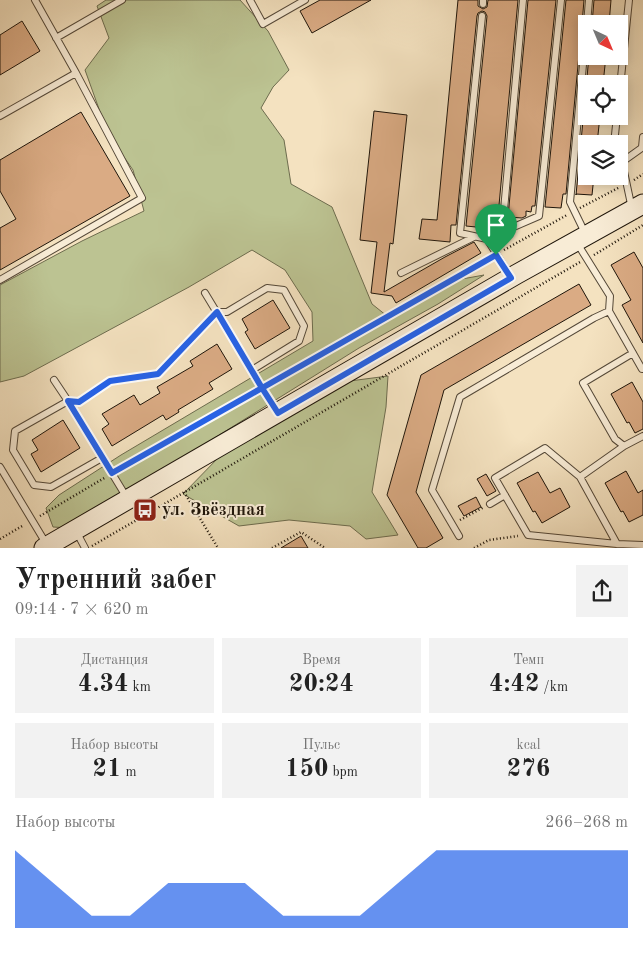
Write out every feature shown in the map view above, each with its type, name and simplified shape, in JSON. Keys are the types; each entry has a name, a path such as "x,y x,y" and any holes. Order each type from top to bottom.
{"street":[{"path":"45,547 511,278 581,239 639,213"}],"lane":[{"path":"0,280 142,198 35,0"},
{"path":"56,38 122,0"},
{"path":"250,0 263,24 305,0"},
{"path":"524,0 502,232 539,216 561,0"},
{"path":"588,15 589,0"},
{"path":"621,75 629,0"},
{"path":"482,16 460,234 487,239 511,278"},
{"path":"583,65 570,202 587,258 610,296 609,311 643,369"},
{"path":"0,116 76,73"},
{"path":"628,157 642,147 643,137"},
{"path":"626,185 639,213"},
{"path":"401,273 474,237"},
{"path":"102,458 52,487 34,484 13,450 15,431 68,401 79,402 110,381 158,374 217,312 227,312 268,288 284,290 304,326 299,341 252,370"},
{"path":"206,292 278,413"},
{"path":"459,536 432,490 460,397 609,311"},
{"path":"624,446 615,439 583,383 633,353"},
{"path":"54,380 128,500"},
{"path":"580,477 624,446 643,436"},
{"path":"617,544 580,477 545,448 495,478 528,535 617,544 643,545"},
{"path":"0,467 32,520 45,547"},
{"path":"490,504 505,495"},
{"path":"75,530 87,548"}],"path":[{"path":"628,183 643,174"},
{"path":"0,539 112,473 496,255 624,185"},
{"path":"87,548 587,258 639,213"},
{"path":"184,492 218,548"},
{"path":"452,525 490,504"},
{"path":"272,548 302,532 325,548"},
{"path":"474,548 489,540 528,535"}],"green space":[{"path":"106,0 240,0 268,31 289,70 273,87 261,108 284,140 291,184 332,207 372,304 387,316 451,281 484,275 438,304 359,348 70,528 53,527 46,508 59,495 121,455 313,341 312,312 285,270 252,250 189,287 24,376 0,382 0,285 82,241 144,211 133,170 108,134 85,70 109,38 97,6"},
{"path":"388,376 386,407 372,492 398,535 366,539 350,526 289,520 239,526 183,494 219,457 342,382"}],"building":[{"path":"320,0 371,0 312,33 300,11"},
{"path":"458,0 478,0 478,6 483,9 487,7 488,0 518,0 496,229 466,226 487,16 482,11 477,16 456,225 451,225 450,242 419,239 422,219 437,220"},
{"path":"528,0 556,0 535,206 532,206 531,212 526,211 526,216 522,218 508,217"},
{"path":"566,0 584,0 583,15 578,15 578,65 566,194 563,194 561,208 545,207"},
{"path":"594,0 611,0 610,15 593,15"},
{"path":"22,21 40,51 0,75 0,35"},
{"path":"588,65 605,65 604,75 587,75"},
{"path":"374,111 407,115 393,244 390,243 384,292 474,242 481,253 396,303 392,296 371,293 377,242 360,240"},
{"path":"81,112 130,196 0,270 0,228 16,219 0,191 0,160"},
{"path":"583,125 599,125 598,135 582,135"},
{"path":"578,173 578,185 593,185 592,195 576,194"},
{"path":"634,252 643,268 643,343 622,305 631,300 611,265"},
{"path":"579,284 591,305 444,390 416,492 443,538 426,548 418,548 387,495 421,375"},
{"path":"273,300 290,328 255,349 245,332 248,330 242,319"},
{"path":"217,344 232,369 209,383 213,389 178,410 179,412 166,420 163,415 112,446 102,429 109,424 102,414 134,395 140,405 160,393 157,387 193,366 190,361"},
{"path":"632,382 643,402 643,429 635,433 629,422 627,423 611,394"},
{"path":"63,420 80,448 41,472 31,454 38,450 32,440"},
{"path":"626,471 638,493 643,490 643,515 629,522 623,511 621,512 605,483"},
{"path":"538,472 550,493 560,488 570,507 542,523 535,511 533,512 517,483"},
{"path":"486,474 496,491 487,496 477,479"},
{"path":"476,497 481,507 464,516 458,506"},
{"path":"301,536 308,548 281,548"}],"place":[{"name":"ул. Звёздная","path":"145,510"}],"route":[{"path":"496,255 262,388 217,312 158,374 110,381 79,402 68,401 112,473 262,388 278,413 511,278 496,255"}]}
